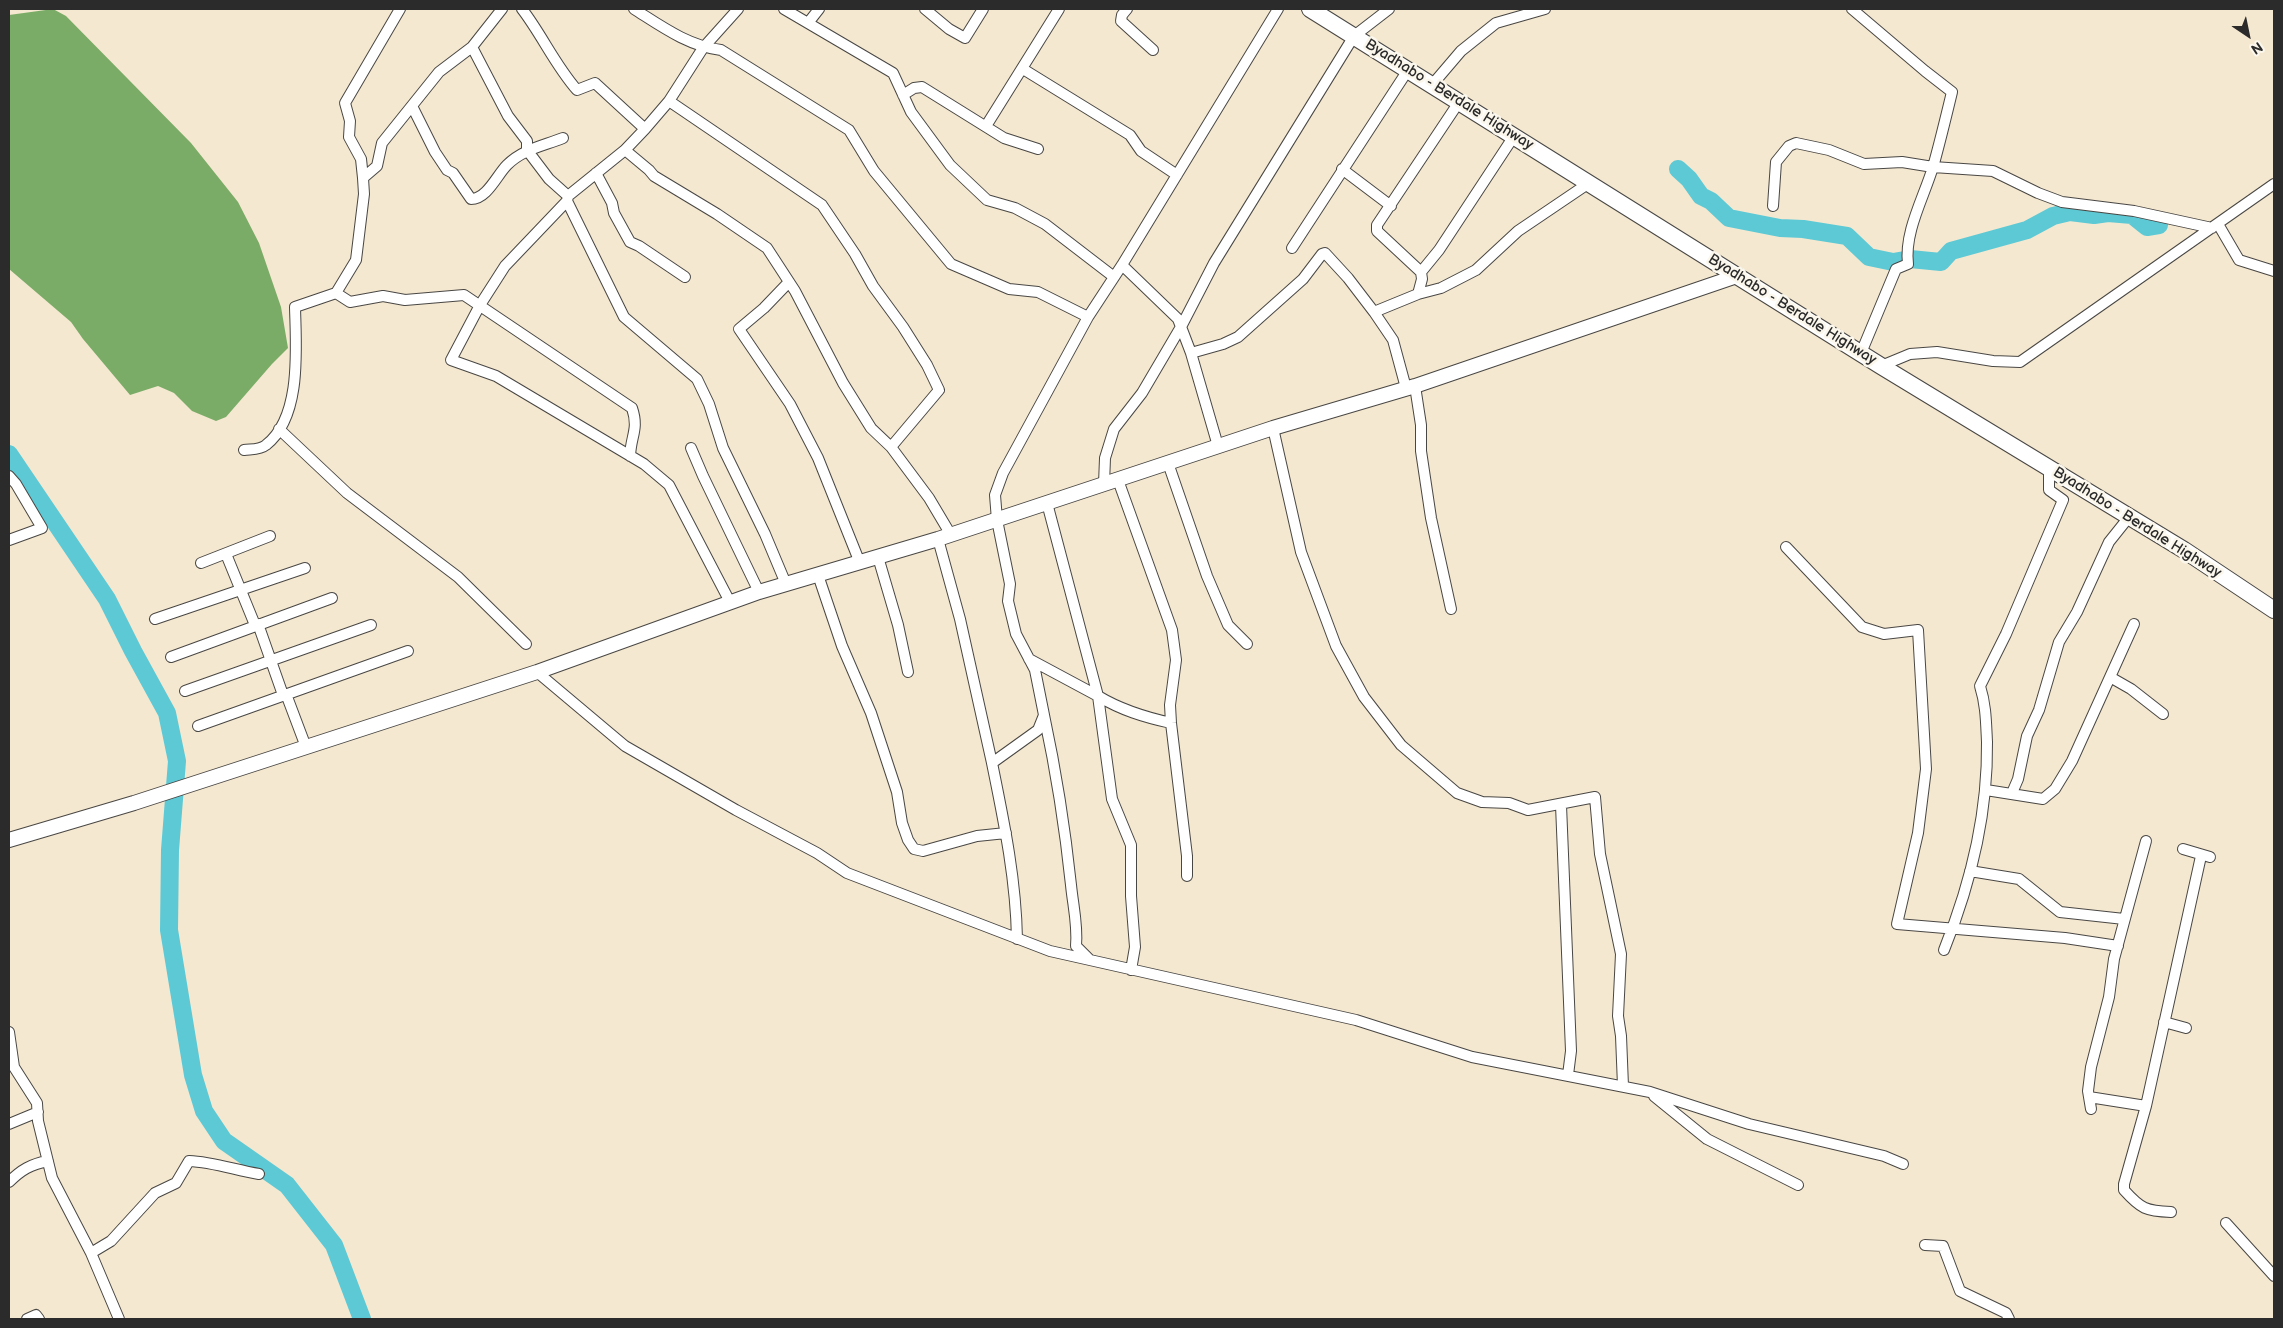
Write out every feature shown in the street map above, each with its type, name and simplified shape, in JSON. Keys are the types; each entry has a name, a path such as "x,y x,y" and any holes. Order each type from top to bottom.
{"main road":[{"name":"Byadhabo - Berdale Highway","path":"1310,9 1881,366 2129,517 2274,610"}],"street":[{"path":"244,450 258,449 266,446 279,429 293,400 296,353 295,307 336,293 356,260 364,194 363,178 361,159 349,137 350,121 345,103 400,9"},
{"path":"363,178 376,166 382,143 439,72 472,47 502,9"},
{"path":"522,9 535,26 558,68 577,90 595,83 645,129"},
{"path":"634,9 676,35 703,48 721,50 849,130 874,171 951,264 1009,289 1038,292 1088,317"},
{"path":"730,602 669,485 644,464 496,376 451,360 480,305 504,266 567,198 624,150 645,129 669,101 703,48 738,9"},
{"path":"784,9 893,74 911,112 950,164 987,200 1014,208 1045,224 1114,278"},
{"path":"808,23 820,9"},
{"path":"925,9 965,38 983,9"},
{"path":"986,126 1059,9"},
{"path":"1127,9 1122,15 1121,22 1153,50"},
{"path":"1092,962 1076,946 1078,926 1054,763 1035,670 1016,634 1008,601 1010,584 996,520 995,495 1003,473 1088,317 1114,278 1278,9"},
{"path":"1104,484 1105,458 1114,430 1142,393 1182,325 1214,263 1354,36 1388,9"},
{"path":"1432,85 1461,51 1496,23 1545,9"},
{"path":"1852,9 1952,92 1933,167 1914,220 1908,259 1896,269 1861,353"},
{"path":"472,47 508,116 527,141 527,150 549,179 567,198 624,317 697,379 709,404 723,448 765,534 786,584"},
{"path":"1023,68 1130,135 1141,150 1177,175"},
{"path":"1292,248 1408,70"},
{"path":"903,95 914,88 922,87 1004,138 1038,149"},
{"path":"669,101 822,205 855,254 873,286 903,327 927,365 939,390 891,446"},
{"path":"1418,294 1422,279 1421,272 1378,231 1377,225 1459,102"},
{"path":"412,106 435,152 447,170 453,173 471,199 477,199 482,195 506,166 520,154 563,138"},
{"path":"1421,272 1439,250 1514,136"},
{"path":"1773,206 1776,162 1789,146 1796,143 1829,150 1864,164 1887,161 1933,167 1993,171 2038,193 2062,202 2134,211 2215,226 2239,260 2274,271"},
{"path":"624,150 654,176 717,214 767,248 799,299 842,383 871,428 891,446 929,498 945,537 967,659 992,763 1006,833 1017,901 1017,939"},
{"path":"1342,169 1390,206"},
{"path":"596,173 612,203 614,213 630,242 685,277"},
{"path":"1374,312 1418,294 1441,288 1476,270 1518,231 1590,183"},
{"path":"1881,366 1910,354 1937,352 1993,361 2020,362 2102,302 2274,184"},
{"path":"1192,353 1223,344 1238,337 1303,279 1322,254 1325,253 1348,278 1393,340 1410,387 1420,425 1420,451 1431,518 1451,609"},
{"path":"1122,265 1182,325 1192,353 1218,446"},
{"path":"9,840 134,803 537,672 759,592 945,537 1273,428 1410,387 1737,276"},
{"path":"788,283 764,308 739,329 790,404 818,458 860,563"},
{"path":"336,293 350,302 383,296 405,300 464,295 632,408 636,422 630,456"},
{"path":"1273,428 1301,552 1332,638 1364,697 1401,745 1457,793 1482,802 1509,804 1528,810 1595,797 1600,854 1621,954 1618,1016 1621,1036 1623,1086"},
{"path":"279,429 346,493 458,577 526,644"},
{"path":"691,448 702,476 759,592"},
{"path":"1168,463 1207,576 1228,625 1247,644"},
{"path":"1944,950 1970,871 1982,822 1987,773 1985,704 1980,686 2006,634 2062,500 2049,490 2049,468"},
{"path":"9,476 16,484 42,528 9,540"},
{"path":"1118,480 1172,630 1176,660 1170,705 1171,723 1187,856 1187,876"},
{"path":"1047,503 1098,696 1112,799 1131,845 1131,896 1135,947 1131,970"},
{"path":"2012,793 2018,779 2027,736 2039,710 2059,642 2077,612 2109,542 2129,517"},
{"path":"201,563 270,536"},
{"path":"1786,547 1862,627 1884,634 1918,630 1926,769 1918,833 1897,924 2065,938 2118,946"},
{"path":"226,554 306,747"},
{"path":"878,557 898,625 908,672"},
{"path":"155,619 305,568"},
{"path":"818,575 842,646 871,713 897,792 902,823 908,840 914,849 923,851 976,836 1006,833"},
{"path":"171,657 332,598"},
{"path":"1986,790 2043,799 2055,789 2072,761 2134,624"},
{"path":"185,691 371,625"},
{"path":"198,726 408,651"},
{"path":"1029,659 1137,716 1171,723"},
{"path":"537,672 625,746 736,810 817,852 847,873 1050,951 1356,1020 1472,1057 1650,1092 1749,1124 1884,1156 1902,1164"},
{"path":"2110,677 2131,689 2163,714"},
{"path":"992,763 1038,730 1044,715"},
{"path":"1561,805 1571,1050 1568,1075"},
{"path":"2091,1109 2089,1097 2091,1067 2109,997 2114,959 2146,841"},
{"path":"2172,1212 2144,1209 2124,1190 2124,1184 2146,1106 2164,1022 2206,857 2183,849"},
{"path":"1970,871 2020,878 2060,912 2124,919"},
{"path":"2164,1022 2186,1028"},
{"path":"9,1032 14,1067 37,1103 52,1178 91,1253 119,1319"},
{"path":"1650,1092 1707,1139 1798,1185"},
{"path":"2089,1097 2146,1106"},
{"path":"9,1124 38,1112"},
{"path":"9,1182 21,1170 36,1163 48,1161"},
{"path":"91,1253 111,1241 155,1193 176,1183 189,1161 211,1162 233,1170 259,1174"},
{"path":"2226,1223 2274,1276"},
{"path":"1925,1244 1943,1246 1960,1291 2006,1313 2009,1319"},
{"path":"27,1319 36,1315 38,1319"}],"green space":[{"path":"53,9 66,16 191,143 238,202 259,243 281,307 288,348 226,417 216,421 192,411 174,393 158,386 130,395 71,322 9,269 9,15"}],"waterway":[{"path":"1678,169 1689,179 1701,196 1711,201 1729,218 1780,228 1803,229 1847,236 1869,257 1893,262 1910,259 1941,262 1951,251 2027,230 2053,216 2070,212 2094,215 2108,213 2132,215 2147,227 2159,225"},
{"path":"9,454 107,599 167,713 177,761 170,850 169,930 193,1075 204,1111 224,1141 287,1185 334,1245 362,1319"}]}
